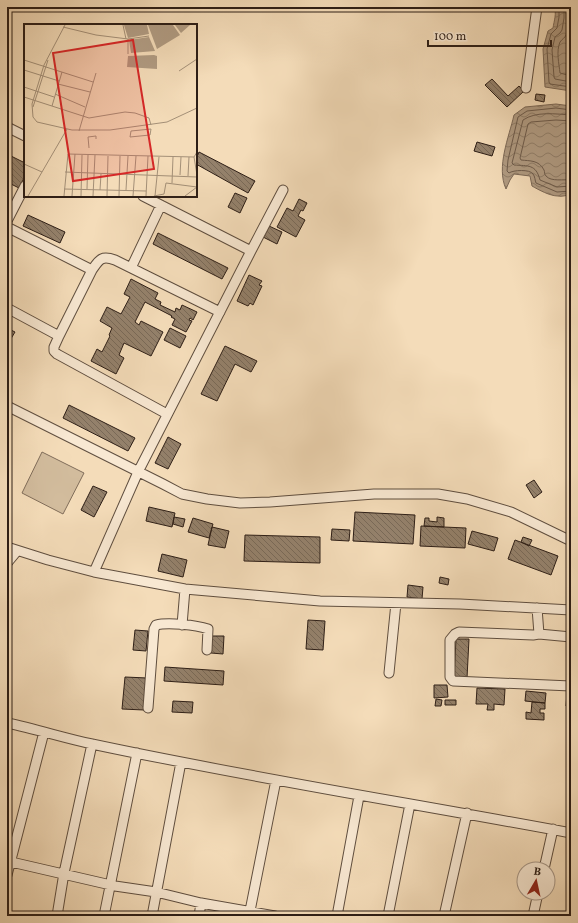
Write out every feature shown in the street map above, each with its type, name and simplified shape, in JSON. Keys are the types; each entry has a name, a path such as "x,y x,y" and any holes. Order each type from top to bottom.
{"street":[{"path":"526,88 537,7"},
{"path":"7,127 24,136"},
{"path":"7,221 11,202 24,187"},
{"path":"94,572 138,472 283,190"},
{"path":"145,197 251,251"},
{"path":"131,268 161,205"},
{"path":"7,227 92,270"},
{"path":"168,414 54,351 54,347 59,336 92,270 100,259 107,257 220,312"},
{"path":"7,308 59,336"},
{"path":"7,406 182,494 207,500 240,503 374,494 438,494 467,499 511,512 571,540"},
{"path":"7,547 94,572 185,589 320,601 460,604 571,610"},
{"path":"7,563 17,551"},
{"path":"182,625 185,589"},
{"path":"388,673 396,603"},
{"path":"537,608 539,634"},
{"path":"148,708 154,629 156,625 182,625 208,629 207,650"},
{"path":"571,637 539,634 459,632 450,640 450,677 453,681 571,686"},
{"path":"7,723 92,744 181,762 359,796 467,813 571,833"},
{"path":"7,875 8,861 44,732"},
{"path":"57,916 64,873 92,744"},
{"path":"104,916 137,753"},
{"path":"152,916 181,762"},
{"path":"250,914 276,780"},
{"path":"337,916 359,796"},
{"path":"388,916 410,804"},
{"path":"444,916 467,813"},
{"path":"546,861 553,830"},
{"path":"8,861 110,885 156,892 250,914 275,916"},
{"path":"533,916 536,901"},
{"path":"199,916 202,903"}],"shaded area":[{"path":"42,452 84,473 63,514 22,493"}],"water":[{"path":"554,7 571,7 571,91 545,87 543,49 548,31 553,28 555,14"},
{"path":"556,104 571,106 571,195 555,196 548,194 532,186 530,176 514,174 506,189 502,171 504,152 514,115 525,107"}],"building":[{"path":"492,79 508,96 519,86 524,91 507,107 485,85"},
{"path":"536,94 545,95 544,102 535,100"},
{"path":"477,142 495,147 492,156 474,151"},
{"path":"199,152 255,181 248,193 197,165 197,157"},
{"path":"7,154 24,162 24,178 19,188 7,182"},
{"path":"235,193 247,198 240,213 228,207"},
{"path":"299,199 307,203 303,211 301,210 298,216 305,220 296,237 277,227 287,208 293,211"},
{"path":"28,215 65,232 60,243 23,226"},
{"path":"269,226 282,232 277,244 263,237"},
{"path":"158,233 228,268 222,279 153,244"},
{"path":"249,275 262,281 259,285 262,286 253,305 250,303 248,306 237,301"},
{"path":"131,279 158,293 155,299 161,302 160,305 175,312 176,308 180,310 182,305 197,312 193,320 190,318 189,320 192,321 186,332 172,325 175,319 171,317 172,316 145,302 135,322 139,325 141,321 163,332 151,356 124,343 119,355 124,358 116,374 91,361 97,349 102,352 110,336 109,335 112,328 100,321 107,307 121,314 130,297 124,294"},
{"path":"7,328 15,332 9,342 7,341"},
{"path":"170,328 186,336 180,348 164,340"},
{"path":"225,346 257,361 251,372 235,364 217,401 201,394"},
{"path":"69,405 135,438 128,451 63,418"},
{"path":"168,437 181,444 168,469 155,463"},
{"path":"534,480 542,492 534,498 526,485"},
{"path":"93,486 107,492 94,517 81,510"},
{"path":"149,507 175,513 172,527 146,521"},
{"path":"355,512 415,515 413,544 353,541"},
{"path":"174,517 185,519 183,527 173,524"},
{"path":"437,517 444,518 444,527 424,526 425,518 429,518 429,521 437,522"},
{"path":"193,518 213,524 209,538 188,532"},
{"path":"421,526 466,528 465,548 420,546"},
{"path":"212,527 229,531 225,548 208,545"},
{"path":"332,529 350,530 349,541 331,540"},
{"path":"472,531 498,538 494,551 468,544"},
{"path":"245,535 320,537 320,563 244,561"},
{"path":"523,537 532,540 529,546 521,542"},
{"path":"515,540 558,556 551,575 508,559"},
{"path":"162,554 187,560 183,577 158,571"},
{"path":"440,577 449,579 448,585 439,583"},
{"path":"408,585 423,587 422,599 407,597"},
{"path":"308,620 325,621 323,650 306,649"},
{"path":"135,630 148,631 146,651 133,650"},
{"path":"212,636 224,636 223,654 211,653"},
{"path":"456,639 469,639 467,678 454,677"},
{"path":"165,667 224,671 223,685 164,681"},
{"path":"125,677 147,678 144,710 122,709"},
{"path":"434,685 447,685 448,697 434,698"},
{"path":"477,688 505,689 504,705 494,704 494,710 487,710 488,704 476,704"},
{"path":"526,691 546,693 545,703 525,701"},
{"path":"567,692 571,692 571,706 566,706"},
{"path":"436,699 442,700 441,706 435,706"},
{"path":"445,700 456,700 456,705 445,705"},
{"path":"173,701 193,702 192,713 172,712"},
{"path":"532,702 545,703 545,709 540,709 540,713 544,713 544,720 526,719 526,712 531,713"}]}
